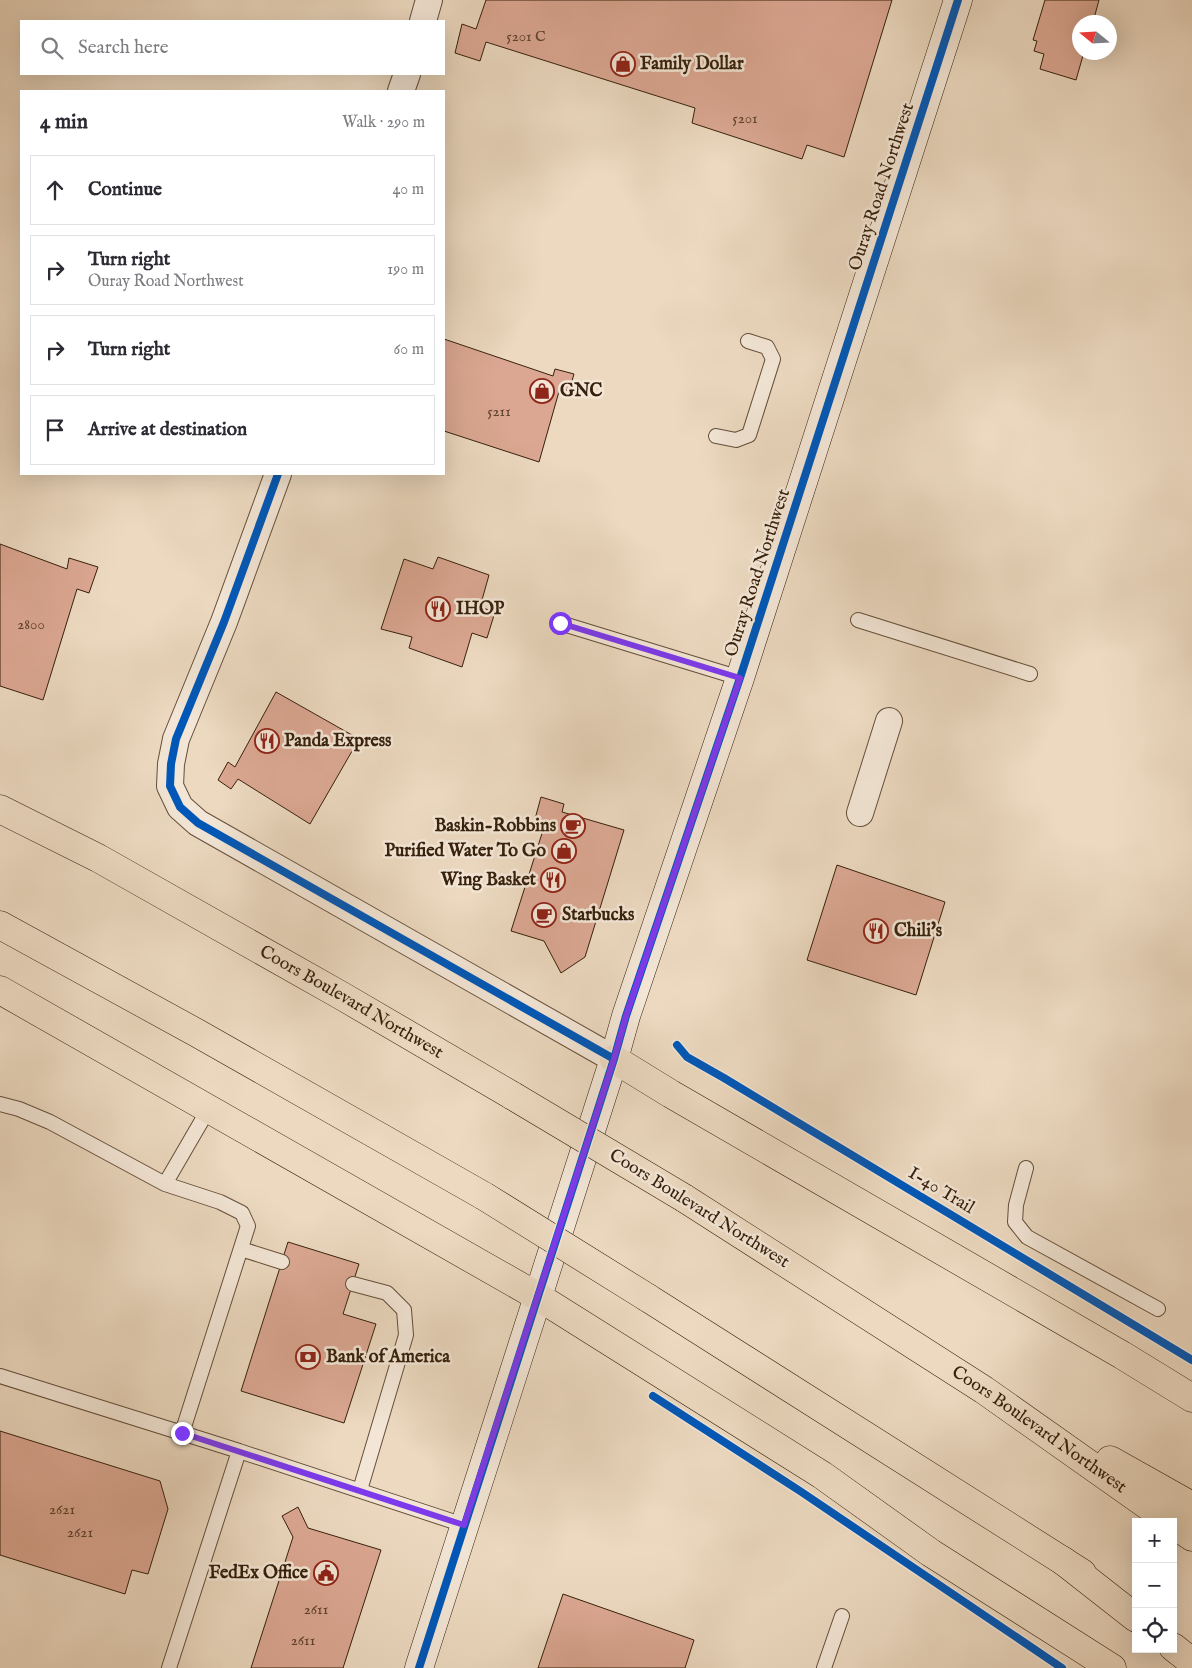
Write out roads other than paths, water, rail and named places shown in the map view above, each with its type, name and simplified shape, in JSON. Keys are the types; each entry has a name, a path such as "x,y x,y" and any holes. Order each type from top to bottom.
{"main road":[{"name":"Coors Boulevard Northwest","path":"0,809 98,858 334,991 684,1198 984,1390 1165,1518"},
{"path":"0,925 205,1038 484,1196 1062,1560 1134,1608"},
{"path":"0,990 537,1296 822,1475 931,1553 1112,1668"},
{"path":"614,1059 1192,1398"},
{"path":"984,1390 1192,1506"},
{"name":"Coors Boulevard Northwest","path":"1177,1526 1192,1537"},
{"path":"1062,1560 1132,1615"},
{"path":"1177,1637 1192,1646"},
{"path":"1177,1650 1192,1662"}],"street":[{"path":"423,20 429,0"},
{"name":"Ouray Road Northwest","path":"419,1668 614,1059 626,1016 740,678 958,0"},
{"path":"401,90 407,75"},
{"path":"278,475 224,622 176,739 171,764 170,786 180,807 198,823 614,1059"},
{"path":"860,813 889,722"}],"lane":[{"path":"716,436 736,440 749,435 773,359 767,347 748,341"},
{"path":"858,620 1030,674"},
{"path":"560,623 740,678"},
{"path":"0,1104 19,1109 50,1122 165,1184 220,1202 242,1214 248,1226 182,1433"},
{"path":"165,1184 208,1110"},
{"path":"1026,1168 1016,1206 1015,1222 1027,1237 1158,1309"},
{"path":"241,1249 282,1262"},
{"path":"353,1284 387,1293 404,1310 406,1334 360,1490"},
{"path":"0,1376 239,1450 464,1525"},
{"path":"169,1668 239,1450"},
{"path":"824,1668 842,1616"}],"place":[{"name":"Family Dollar","path":"623,64"},
{"name":"GNC","path":"542,391"},
{"name":"IHOP","path":"438,609"},
{"name":"Panda Express","path":"267,741"},
{"name":"Baskin-Robbins","path":"573,826"},
{"name":"Purified Water To Go","path":"564,851"},
{"name":"Wing Basket","path":"553,880"},
{"name":"Starbucks","path":"544,915"},
{"name":"Chili's","path":"876,931"},
{"name":"Bank of America","path":"308,1357"},
{"name":"FedEx Office","path":"326,1573"}]}
